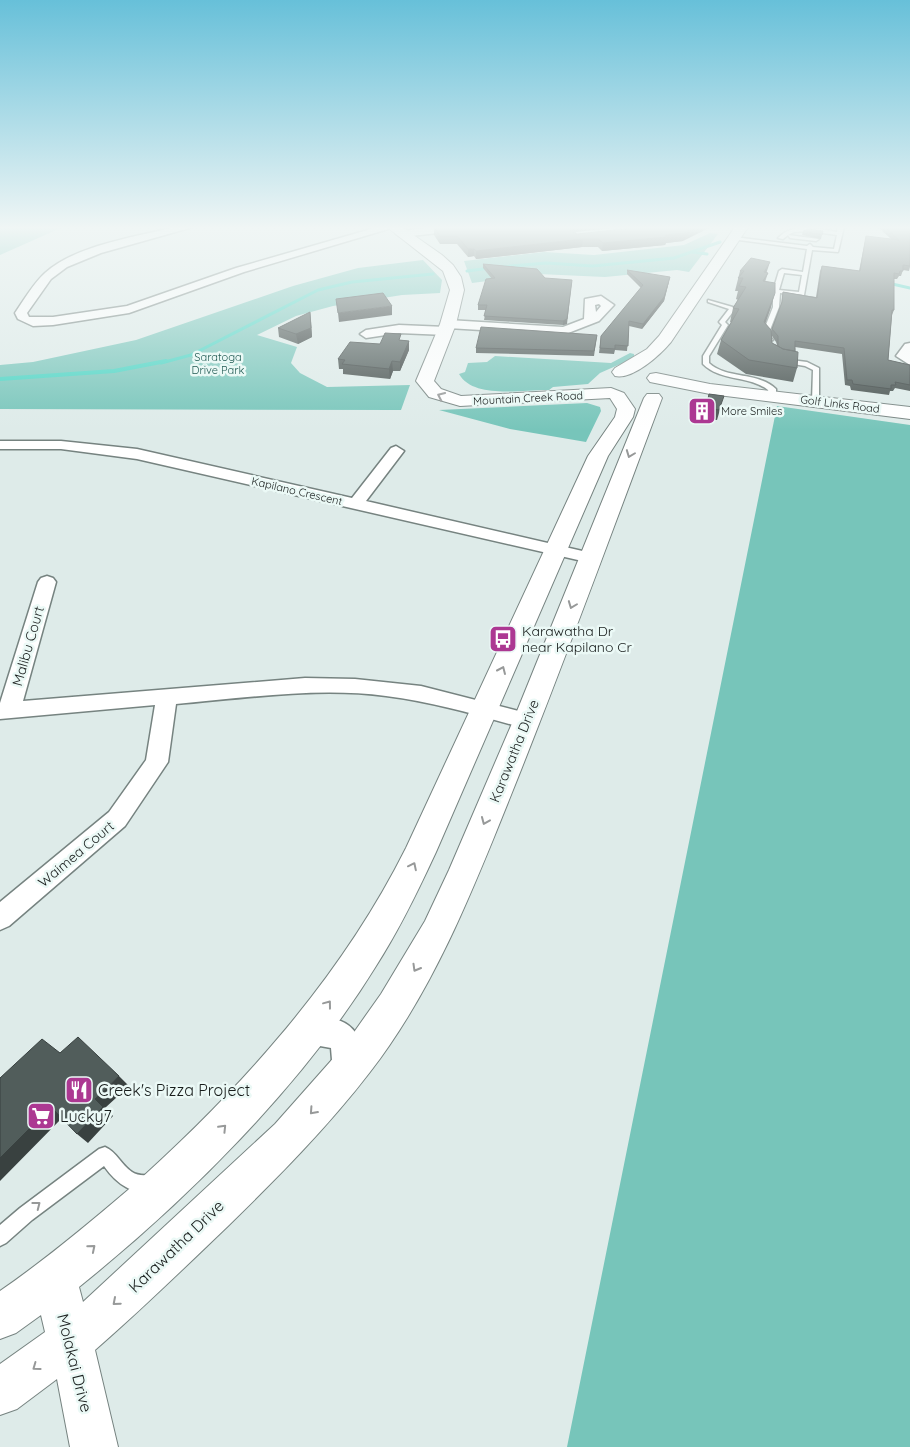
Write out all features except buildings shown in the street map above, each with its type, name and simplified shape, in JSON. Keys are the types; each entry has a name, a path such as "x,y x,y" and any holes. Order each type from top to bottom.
{"main road":[{"name":"Mountain Creek Road","path":"456,295 447,327 425,381 435,393 448,399 492,401 611,391"},
{"path":"621,372 636,372 656,386 635,400 611,391 609,377 653,353 698,295"},
{"name":"Karawatha Drive","path":"0,1392 71,1341 146,1276 282,1144 338,1084 394,1006 437,932 465,870 527,720 656,386 655,363 686,335 713,295"},
{"name":"Mountain Creek Road","path":"438,350 440,366 448,379 478,391 500,394 551,393 588,389 611,391"},
{"name":"Golf Links Road","path":"656,386 710,389 910,413"},
{"name":"Karawatha Drive","path":"0,1317 55,1280 171,1179 245,1106 301,1040 363,957 395,904 598,456 624,417 626,409 611,391"},
{"name":"Molakai Drive","path":"55,1280 86,1399 94,1447"}],"street":[{"path":"34,295 21,313 24,319 33,322 53,322 129,309 170,295"},
{"path":"366,334 399,329 447,327 548,331 573,328 590,320"},
{"path":"910,348 902,356 910,361"},
{"name":"Kapilano Crescent","path":"0,445 61,445 137,454 591,558"},
{"path":"355,505 396,451"},
{"name":"Malibu Court","path":"5,710 47,582"},
{"path":"5,710 305,685 385,688 527,720"},
{"name":"Waimea Court","path":"0,918 116,819 158,762 167,697"},
{"name":"Karawatha Drive","path":"301,1040 318,1031 335,1033 345,1041 346,1060 338,1084"}],"lane":[{"path":"772,349 773,340 765,335 774,313 778,295"},
{"path":"710,301 733,308 722,322 725,326 706,356 705,363 709,368 724,374 759,381 772,389 773,396"},
{"path":"776,358 807,364 818,369 816,401"},
{"path":"0,1237 26,1214 105,1155 125,1180 141,1185 171,1179"}],"green space":[{"name":"Saratoga Drive Park","path":"268,295 411,295 333,306 296,316 257,335 297,347 291,363 300,373 327,387 410,385 401,410 0,409 0,365 33,362 136,340"},
{"path":"630,353 634,354 634,358 600,373 588,384 553,387 549,390 487,390 466,382 459,374 465,372 468,363 487,362 495,356 611,363"},
{"path":"587,403 600,407 601,411 586,442 510,429 439,410"},
{"path":"777,406 910,425 910,1447 567,1447"}],"waterway":[{"path":"161,363 191,355 309,295"},
{"path":"0,379 114,371 166,361"}],"place":[{"name":"More Smiles","path":"702,411"},
{"name":"Karawatha Dr near Kapilano Cr","path":"503,639"},
{"name":"Creek's Pizza Project","path":"79,1090"},
{"name":"Lucky7","path":"41,1116"}]}
